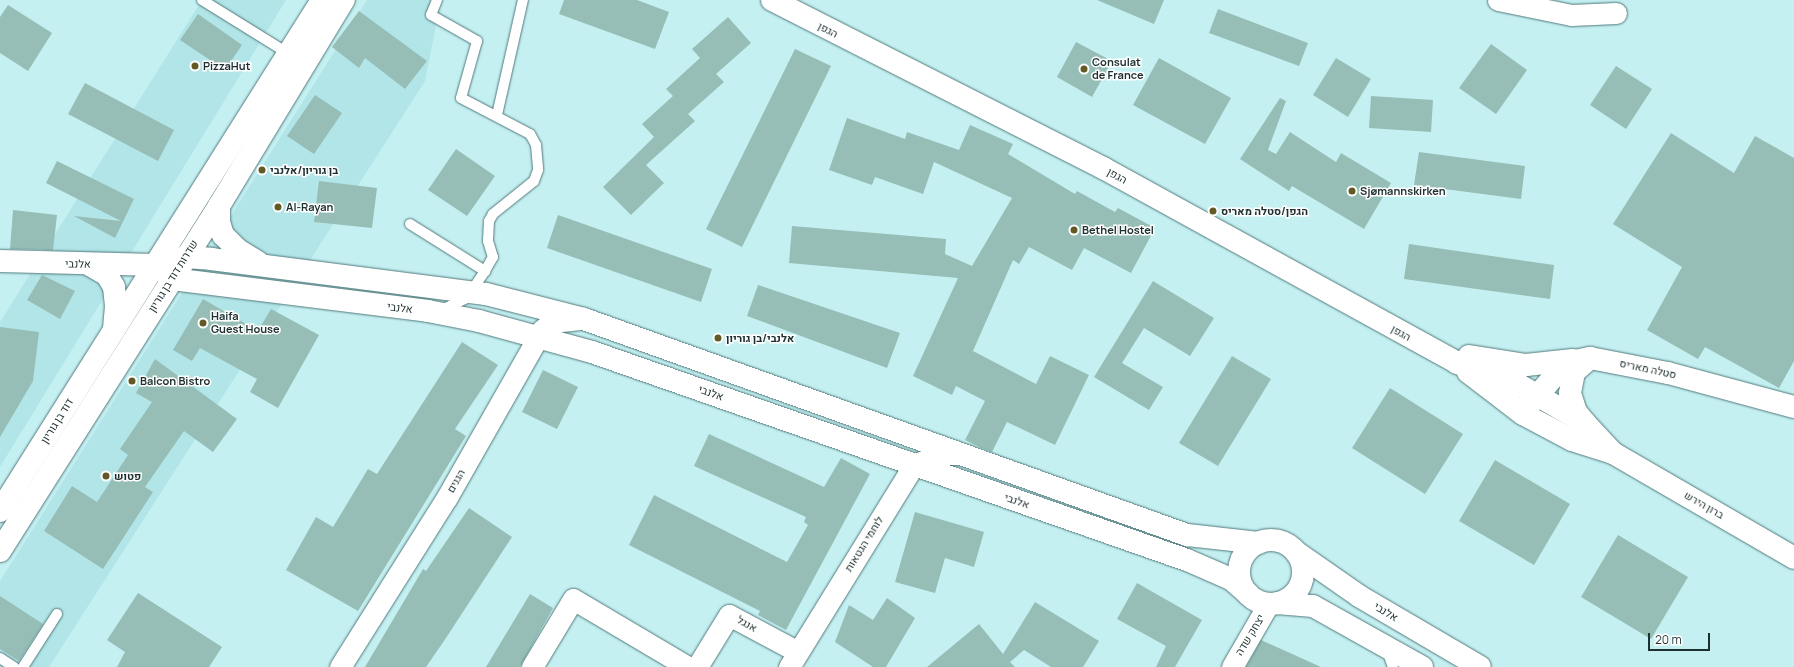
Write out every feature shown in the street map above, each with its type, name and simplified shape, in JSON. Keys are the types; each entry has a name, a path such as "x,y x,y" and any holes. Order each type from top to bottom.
{"street":[{"name":"שדרות דוד בן גוריון","path":"0,551 164,272 288,54 322,0"},
{"name":"שדרות דוד בן גוריון","path":"185,257 219,206 344,0"},
{"name":"הגפן","path":"772,0 1103,168 1425,345 1457,363 1523,414"},
{"path":"1498,0 1571,15 1616,13"},
{"path":"219,206 219,222 228,242 265,265"},
{"name":"אלנבי","path":"164,272 185,257 265,265 473,291 584,319 1187,535 1258,542 1279,541 1359,596 1480,667"},
{"name":"אלנבי","path":"0,261 88,264 164,272 428,311 539,336 592,352 1187,560 1231,579 1248,594 1273,603 1312,606 1422,667"},
{"path":"88,264 107,275 114,287 116,306 114,332"},
{"name":"שדרות דוד בן גוריון","path":"114,332 164,272"},
{"name":"הגנים","path":"340,667 446,499 539,336 552,322 584,319"},
{"name":"דוד בן גוריון","path":"0,511 114,332"},
{"name":"סטלה מאריס","path":"1425,345 1526,365 1582,359 1668,373 1794,407"},
{"path":"1523,414 1556,372 1582,359"},
{"path":"1582,359 1574,372 1571,384 1574,407 1585,423"},
{"name":"הגפן","path":"1457,363 1521,386 1537,395"},
{"name":"ברון הירש","path":"1537,395 1585,423 1613,453"},
{"name":"ברון הירש","path":"1523,414 1572,440 1613,453 1794,558"},
{"path":"914,465 940,454 962,454"},
{"name":"לוחמי הגטאות","path":"793,660 914,465"},
{"path":"1248,594 1240,583 1240,567 1243,556 1258,542"},
{"path":"1273,603 1291,597 1302,581 1303,571 1296,552"},
{"path":"532,667 573,598 688,667"},
{"name":"יצחק שדה","path":"1232,667 1273,603"},
{"name":"אנגל","path":"697,667 729,615 793,660"}],"lane":[{"path":"202,0 288,54"},
{"path":"428,311 453,306 473,291 493,257 488,241 489,221 493,214 534,181 538,170 536,145 530,134 461,98 477,41 431,15 437,0"},
{"path":"496,115 523,0"},
{"path":"410,224 486,271"},
{"path":"23,667 57,614"},
{"path":"1384,645 1394,667"},
{"path":"0,658 14,667"}],"shaded area":[{"path":"202,0 286,0 0,467 0,322"},
{"path":"367,0 441,0 425,81 49,667 0,667 0,581"}],"building":[{"path":"564,0 637,0 669,12 655,49 559,14"},
{"path":"1097,0 1164,0 1154,24"},
{"path":"8,5 52,33 28,71 0,53 0,17"},
{"path":"1218,9 1308,43 1299,66 1209,33"},
{"path":"359,11 427,61 405,89 365,58 359,68 332,47"},
{"path":"198,14 242,45 225,70 180,40"},
{"path":"728,17 751,43 716,74 724,82 688,114 695,121 646,165 664,183 631,215 603,187 654,137 642,124 673,96 666,89 700,58 692,49"},
{"name":"Consulat de France","path":"1076,42 1112,61 1092,97 1057,77"},
{"path":"1491,44 1527,70 1496,114 1459,88"},
{"path":"795,49 831,66 742,247 706,229"},
{"path":"1159,58 1231,98 1205,144 1133,105"},
{"path":"1336,58 1371,79 1348,117 1313,95"},
{"path":"1616,66 1652,89 1626,129 1590,105"},
{"path":"85,83 174,130 158,161 68,114"},
{"path":"315,95 342,113 314,154 287,136"},
{"path":"1371,96 1433,100 1431,132 1369,128"},
{"path":"1280,98 1286,101 1268,150 1276,154 1290,132 1336,162 1341,153 1391,183 1364,229 1292,186 1289,191 1240,159"},
{"path":"847,118 905,139 907,132 959,150 970,125 1013,144 1008,154 1075,194 1077,191 1115,212 1118,208 1155,228 1131,273 1084,248 1072,270 1029,247 1019,264 1013,260 973,351 1036,384 1050,356 1089,375 1055,445 1007,422 992,452 979,447 965,440 985,401 956,386 952,395 913,376 958,278 789,263 792,226 946,239 945,254 972,266 1012,198 934,162 923,194 875,177 872,185 829,170"},
{"path":"1671,133 1734,173 1755,136 1794,158 1794,361 1779,388 1705,347 1698,359 1647,330 1682,267 1613,224"},
{"path":"456,149 495,176 467,216 428,190"},
{"path":"1419,152 1525,166 1521,199 1414,185"},
{"path":"57,161 134,199 115,238 74,216 121,221 46,183"},
{"path":"319,181 377,188 372,228 314,222"},
{"path":"13,210 57,215 53,250 10,249"},
{"path":"558,215 712,269 701,302 547,248"},
{"path":"1409,244 1554,265 1550,299 1404,279"},
{"path":"42,275 75,291 60,319 27,300"},
{"path":"1153,281 1214,318 1190,356 1144,328 1122,363 1163,387 1149,410 1094,377"},
{"path":"758,285 900,333 887,368 747,316"},
{"path":"203,299 258,331 271,309 319,335 278,408 250,392 257,379 200,348 192,361 173,350"},
{"path":"0,327 39,332 33,381 0,437"},
{"path":"462,342 498,365 455,429 466,436 358,611 286,570 316,517 333,527 368,469 377,474"},
{"path":"1232,356 1271,379 1218,466 1179,443"},
{"path":"155,359 237,419 213,452 184,431 145,487 153,492 103,569 44,531 72,486 97,502 128,455 120,449 152,402 136,393"},
{"path":"543,370 578,387 557,429 522,412"},
{"path":"1390,388 1463,434 1425,494 1352,448"},
{"path":"709,434 824,487 841,458 870,474 786,630 758,615 760,611 629,545 654,495 787,562 808,525 804,522 806,517 694,466"},
{"path":"1495,460 1570,504 1534,565 1459,521"},
{"path":"469,508 512,537 444,641 426,667 365,667 423,569 426,571"},
{"path":"915,512 984,532 974,567 945,558 935,593 895,582"},
{"path":"1618,535 1688,577 1651,639 1581,597"},
{"path":"1137,583 1202,620 1175,667 1156,667 1166,646 1117,619"},
{"path":"138,593 222,647 209,667 117,667 125,652 107,640"},
{"path":"530,594 553,608 520,667 486,667"},
{"path":"0,596 43,624 19,661 0,649"},
{"path":"887,598 915,618 886,667 873,667 835,642 849,605 873,620"},
{"path":"1035,602 1099,641 1083,667 1051,667 1024,650 1010,662 1015,667 927,667 979,624 1003,654"},
{"path":"1261,640 1321,667 1246,667"}],"place":[{"name":"PizzaHut","path":"195,66"},
{"name":"Consulat de France","path":"1084,69"},
{"name":"בן גוריון/אלנבי","path":"262,170"},
{"name":"Sjømannskirken","path":"1352,191"},
{"name":"Al-Rayan","path":"278,207"},
{"name":"הגפן/סטלה מאריס","path":"1213,211"},
{"name":"Bethel Hostel","path":"1074,230"},
{"name":"Haifa Guest House","path":"203,323"},
{"name":"אלנבי/בן גוריון","path":"718,338"},
{"name":"Balcon Bistro","path":"132,381"},
{"name":"פטוש","path":"106,476"}]}
